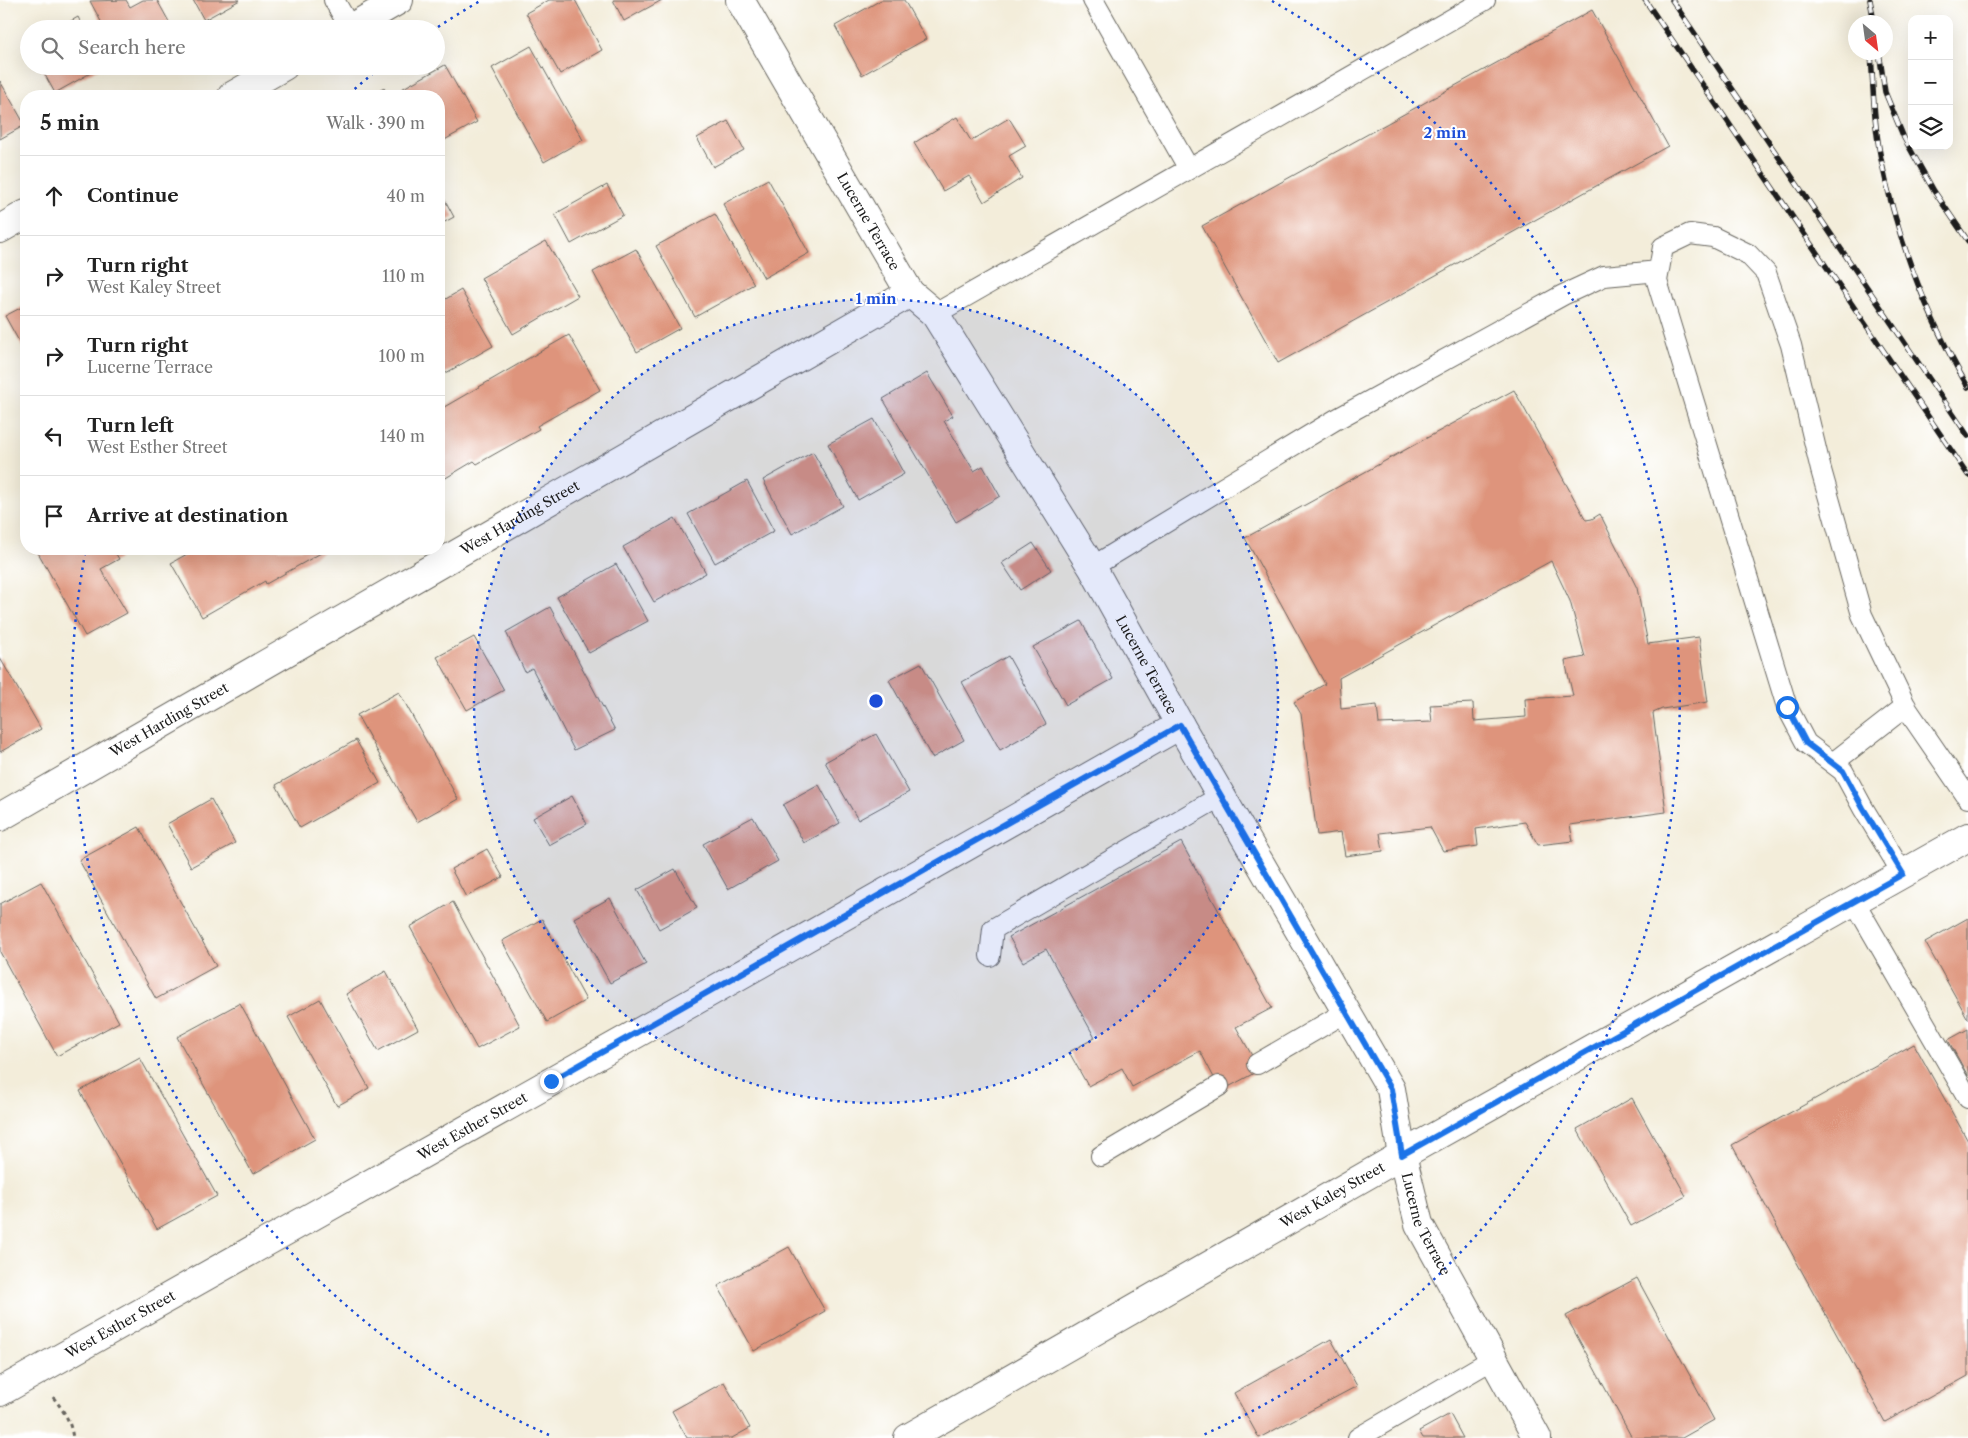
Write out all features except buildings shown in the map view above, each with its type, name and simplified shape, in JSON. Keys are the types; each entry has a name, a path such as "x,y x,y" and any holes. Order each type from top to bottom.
{"street":[{"path":"364,20 399,0"},
{"name":"Lucerne Terrace","path":"740,0 910,293 935,314 1092,567 1180,725 1391,1089 1402,1155 1419,1224 1537,1438"},
{"path":"242,90 268,75"},
{"path":"0,229 20,217"},
{"name":"West Harding Street","path":"0,817 910,293"},
{"name":"West Esther Street","path":"0,1392 1180,725"},
{"name":"West Kaley Street","path":"908,1438 935,1431 1402,1155 1968,837"}],"lane":[{"path":"334,0 345,20"},
{"path":"1093,0 1189,169"},
{"path":"935,314 1486,0"},
{"path":"1903,874 1843,771 1806,743 1787,707 1657,281 1663,247 1690,234 1713,237 1748,254 1766,273 1791,345 1821,470 1862,615 1906,706 1968,798"},
{"path":"1092,567 1335,420 1563,295 1604,276 1659,271"},
{"path":"1833,763 1906,706"},
{"path":"990,956 993,929 1221,796"},
{"path":"1854,901 1968,1098"},
{"path":"1257,1064 1346,1012"},
{"path":"1101,1156 1219,1086"},
{"path":"1358,1438 1493,1359"}],"path":[{"path":"50,1394 66,1414 73,1438"}],"railway":[{"path":"1645,0 1968,475"},
{"path":"1672,0 1968,436"},
{"path":"1870,0 1873,15"},
{"path":"1871,60 1874,106 1881,159 1896,218 1915,276 1927,305 1939,333 1968,387"},
{"path":"1880,60 1885,92 1904,138 1934,191 1968,241"}],"route":[{"path":"551,1081 1180,725 1391,1089 1402,1155 1903,874 1843,771 1806,743 1787,707"}]}
